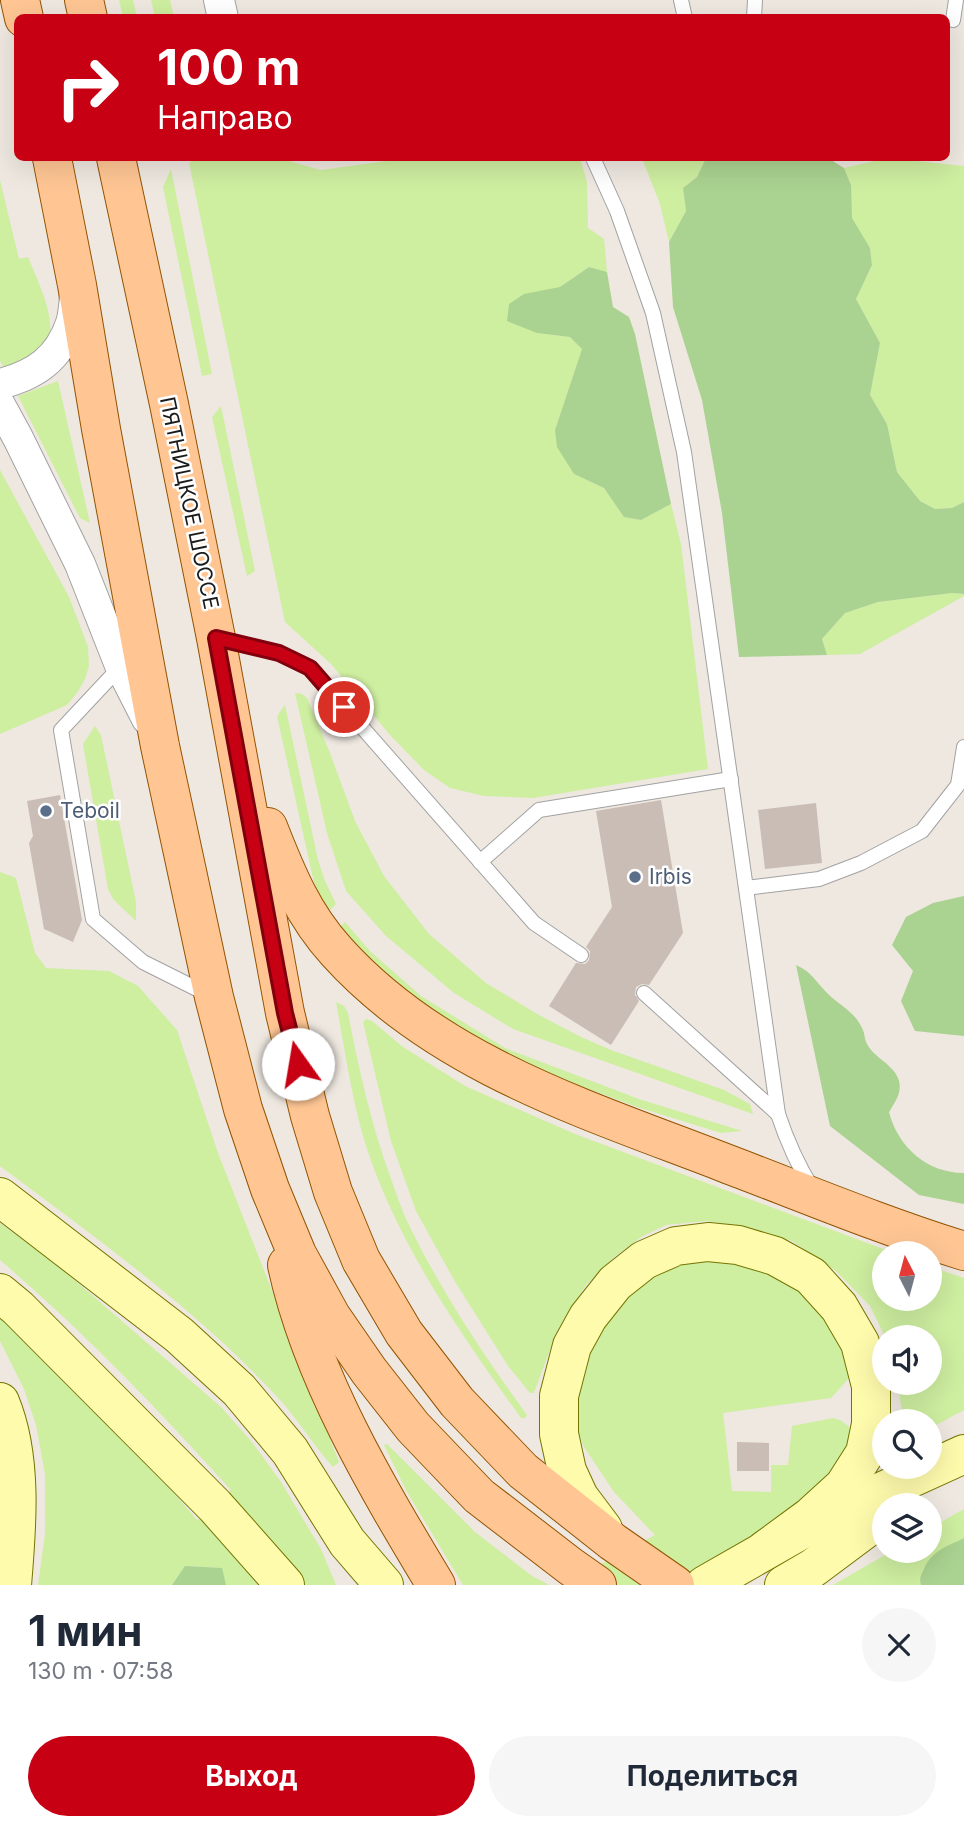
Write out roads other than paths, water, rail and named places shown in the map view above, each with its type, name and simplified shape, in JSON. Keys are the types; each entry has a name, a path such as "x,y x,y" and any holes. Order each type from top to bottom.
{"main road":[{"path":"53,161 160,746 214,997 243,1109 270,1189 297,1255 331,1316 369,1371 413,1427 479,1496 583,1576"},
{"name":"ПЯТНИЦКОЕ ШОССЕ","path":"117,161 216,638 285,1013 332,1192 361,1260 404,1333 457,1402 523,1472 613,1542 676,1585"},
{"path":"237,749 286,873 301,904 324,937 369,984 449,1044 492,1068 627,1125 964,1251"},
{"path":"270,1189 302,1322 340,1415 436,1585"},
{"path":"0,1197 179,1335 239,1390 290,1451 347,1542 384,1585"},
{"path":"613,1542 579,1497 567,1471 561,1446 559,1396 572,1346 588,1317 615,1283 644,1260 676,1246 708,1242 738,1245 775,1256 811,1276 839,1307 860,1343 871,1386 871,1424 865,1452 844,1486 810,1517 765,1550"},
{"path":"0,1293 215,1506 285,1585"},
{"path":"0,1402 7,1420 16,1477 17,1524 12,1585"},
{"path":"914,1493 964,1455"},
{"path":"705,1585 817,1521 964,1455"},
{"path":"784,1585 813,1568 872,1525"},
{"path":"347,1542 360,1585"}],"street":[{"path":"0,384 33,373 45,365 59,348 71,323 77,285"},
{"path":"0,405 9,432 80,564 121,668 160,746"}],"lane":[{"path":"955,22 956,0"},
{"path":"594,161 617,211 653,313 684,452 779,1114 786,1139 799,1168 818,1198"},
{"path":"138,628 121,668 61,730 93,919 143,962 214,997"},
{"path":"216,638 279,653 310,668 534,923 581,955"},
{"path":"746,888 818,879 861,863 922,831 961,785 964,747"},
{"path":"480,862 539,810 731,779"},
{"path":"644,993 779,1114"}],"place":[{"name":"Teboil","path":"46,811"},
{"name":"Irbis","path":"635,877"}]}
